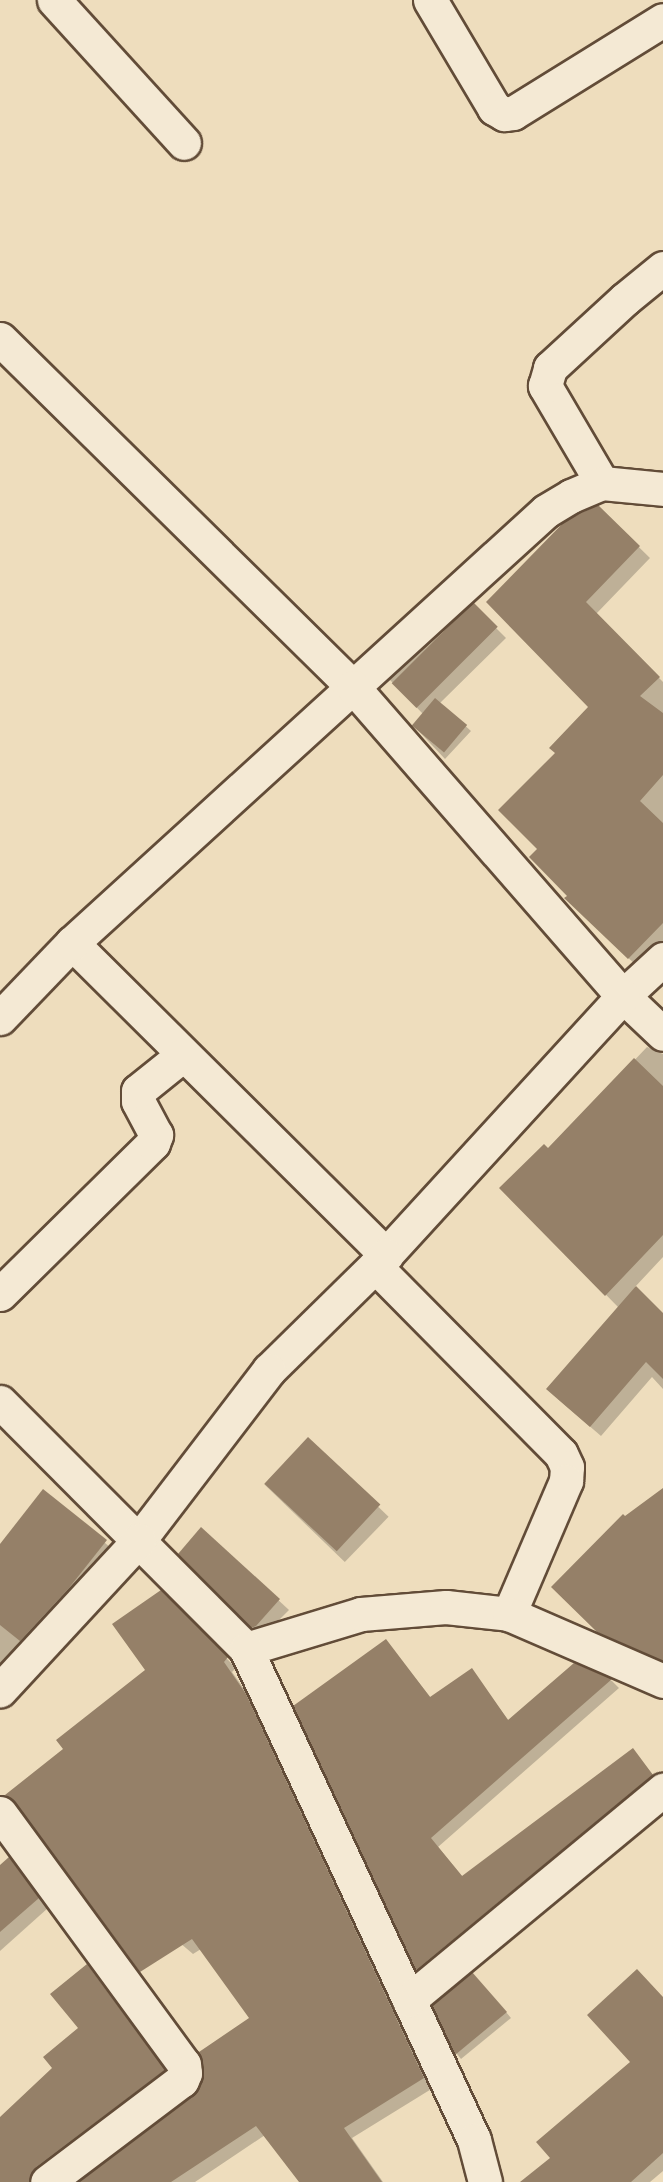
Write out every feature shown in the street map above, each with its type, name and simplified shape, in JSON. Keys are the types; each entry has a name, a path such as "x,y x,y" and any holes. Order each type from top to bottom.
{"street":[{"path":"54,0 184,143"},
{"path":"430,0 494,108 504,114 513,113 663,20"},
{"path":"602,483 544,386 550,368 625,299 663,268"},
{"path":"0,339 353,687 623,996 663,1034"},
{"path":"0,1018 72,943 546,511 602,483 663,489"},
{"path":"72,943 183,1055 561,1454 567,1467 566,1481 509,1614"},
{"path":"0,1690 139,1540 269,1370 380,1261 623,996 663,959"},
{"path":"0,1294 153,1143 156,1135 138,1101 138,1091 183,1055"},
{"path":"0,1402 246,1649 474,2140 485,2182"},
{"path":"246,1649 361,1614 446,1607 509,1614 663,1681"},
{"path":"409,2000 663,1790"},
{"path":"0,1812 184,2064 185,2073 182,2080 47,2182"}],"building":[{"path":"598,505 640,546 586,602 660,677 640,696 663,713 663,775 640,801 663,823 663,923 628,959 564,898 567,896 529,857 537,849 498,810 555,753 549,748 588,707 486,602 565,521"},
{"path":"473,602 498,627 416,708 392,683"},
{"path":"435,698 467,725 444,753 412,726"},
{"path":"634,1058 663,1086 663,1235 605,1296 499,1188 544,1144 548,1148"},
{"path":"636,1286 663,1313 663,1379 646,1362 590,1427 546,1389"},
{"path":"308,1437 380,1505 337,1551 264,1484"},
{"path":"663,1488 663,1661 597,1632 551,1587 623,1514 625,1516"},
{"path":"43,1489 107,1540 69,1588 20,1641 0,1625 0,1544"},
{"path":"201,1527 280,1599 256,1626 251,1628 178,1554"},
{"path":"161,1590 228,1657 224,1662 246,1694 424,2078 344,2128 382,2182 299,2182 256,2126 171,2182 78,2182 193,2095 199,2087 204,2072 199,2052 249,2018 192,1939 140,1972 15,1802 5,1795 63,1749 56,1740 145,1670 112,1624"},
{"path":"386,1639 430,1697 472,1668 508,1720 574,1663 612,1679 431,1838 462,1876 633,1748 653,1775 416,1970 293,1706"},
{"path":"9,1857 39,1898 0,1932 0,1865"},
{"path":"87,1964 165,2070 36,2167 29,2182 0,2182 0,2117 52,2068 43,2057 78,2028 50,1994"},
{"path":"637,1969 663,1997 663,2153 631,2182 520,2182 550,2158 536,2142 630,2062 587,2015"},
{"path":"472,1972 507,2012 455,2055 432,2005"}]}
